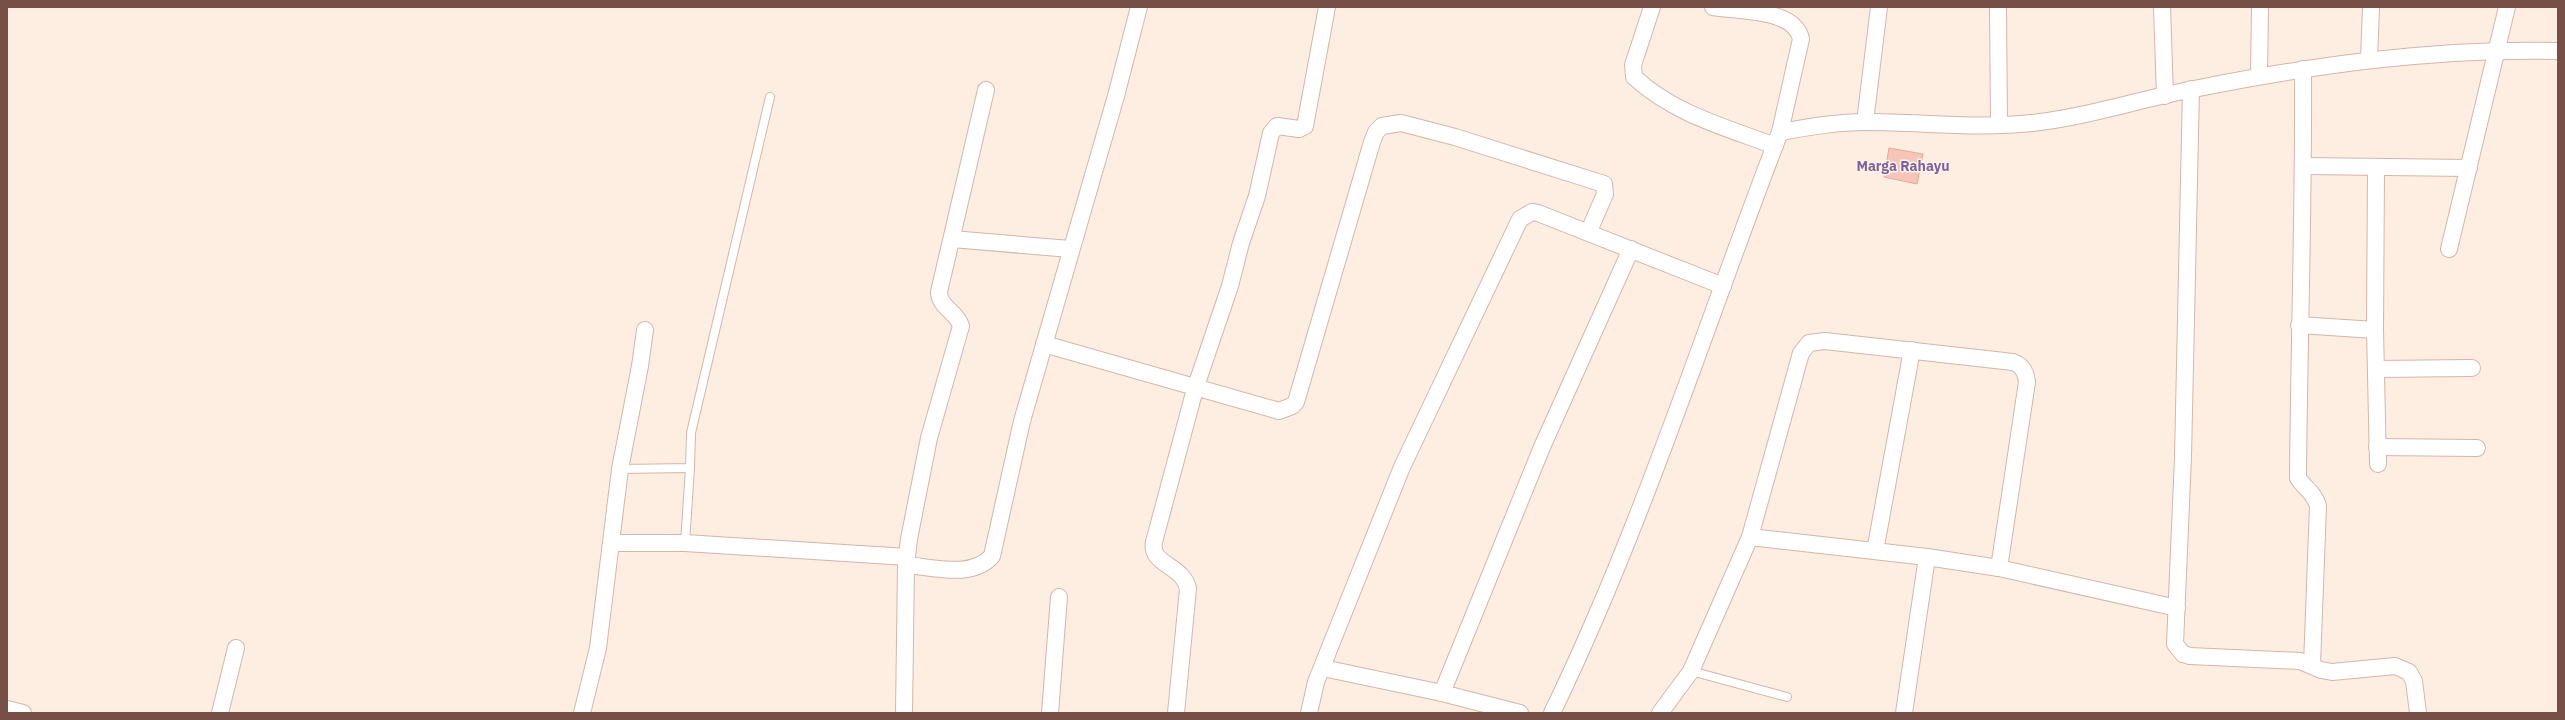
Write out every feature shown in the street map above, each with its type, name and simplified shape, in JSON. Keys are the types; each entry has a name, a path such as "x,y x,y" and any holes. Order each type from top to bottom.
{"street":[{"path":"612,543 685,543 907,561 966,570 978,568 992,556 1022,421 1070,249 1116,96 1139,7"},
{"path":"1176,713 1188,589 1184,576 1156,557 1152,549 1195,389 1230,286 1241,243 1257,196 1272,130 1277,126 1299,129 1305,126 1327,7"},
{"path":"1652,7 1633,65 1634,77 1646,89 1680,110 1778,139 1822,125 1865,122 2030,123 2084,115 2191,89 2259,76 2369,59 2497,49 2558,51"},
{"path":"1552,713 1601,606 1778,139 1801,39 1800,32 1795,25 1777,16 1739,9 1713,7"},
{"path":"1865,122 1880,7"},
{"path":"1998,7 1998,124"},
{"path":"2162,7 2165,96"},
{"path":"2259,76 2260,7"},
{"path":"2369,59 2371,7"},
{"path":"2449,249 2507,7"},
{"path":"2303,69 2304,166 2299,325 2298,478 2304,486 2315,495 2318,506 2312,664"},
{"path":"2191,89 2183,457 2176,644 2183,654 2236,660 2300,661 2312,664 2321,670 2332,672 2395,666 2403,668 2414,681 2418,713"},
{"path":"904,713 907,561 929,438 961,326 958,319 939,298 986,90"},
{"path":"1044,344 1195,389 1279,411 1292,406 1296,402 1372,142 1376,132 1391,123 1401,123 1455,137 1604,184 1605,194 1589,231"},
{"path":"2304,166 2469,168"},
{"path":"2376,167 2375,330 2378,464"},
{"path":"1309,713 1312,693 1402,467 1515,224 1523,216 1532,212 1589,231 1723,286"},
{"path":"952,239 1070,249"},
{"path":"1442,693 1542,447 1630,249"},
{"path":"2299,325 2375,330"},
{"path":"582,713 598,648 620,469 640,366 644,330"},
{"path":"1660,713 1691,671 1750,537 1801,353 1805,346 1814,342 1825,341 2012,362 2018,364 2026,373 2027,382 1999,568"},
{"path":"1875,551 1912,350"},
{"path":"2376,369 2472,368"},
{"path":"2377,447 2477,448"},
{"path":"1750,537 1927,557 1999,568 2177,608"},
{"path":"1904,713 1927,557"},
{"path":"1050,713 1059,597"},
{"path":"220,713 236,648"},
{"path":"1323,668 1442,693 1520,713"},
{"path":"7,709 23,713"}],"lane":[{"path":"685,543 691,433 770,97"},
{"path":"620,469 690,468"},
{"path":"1691,671 1787,697"}],"building":[{"path":"1889,148 1923,154 1917,184 1884,177"}],"district":[{"name":"Marga Rahayu","path":"1903,166"}]}
